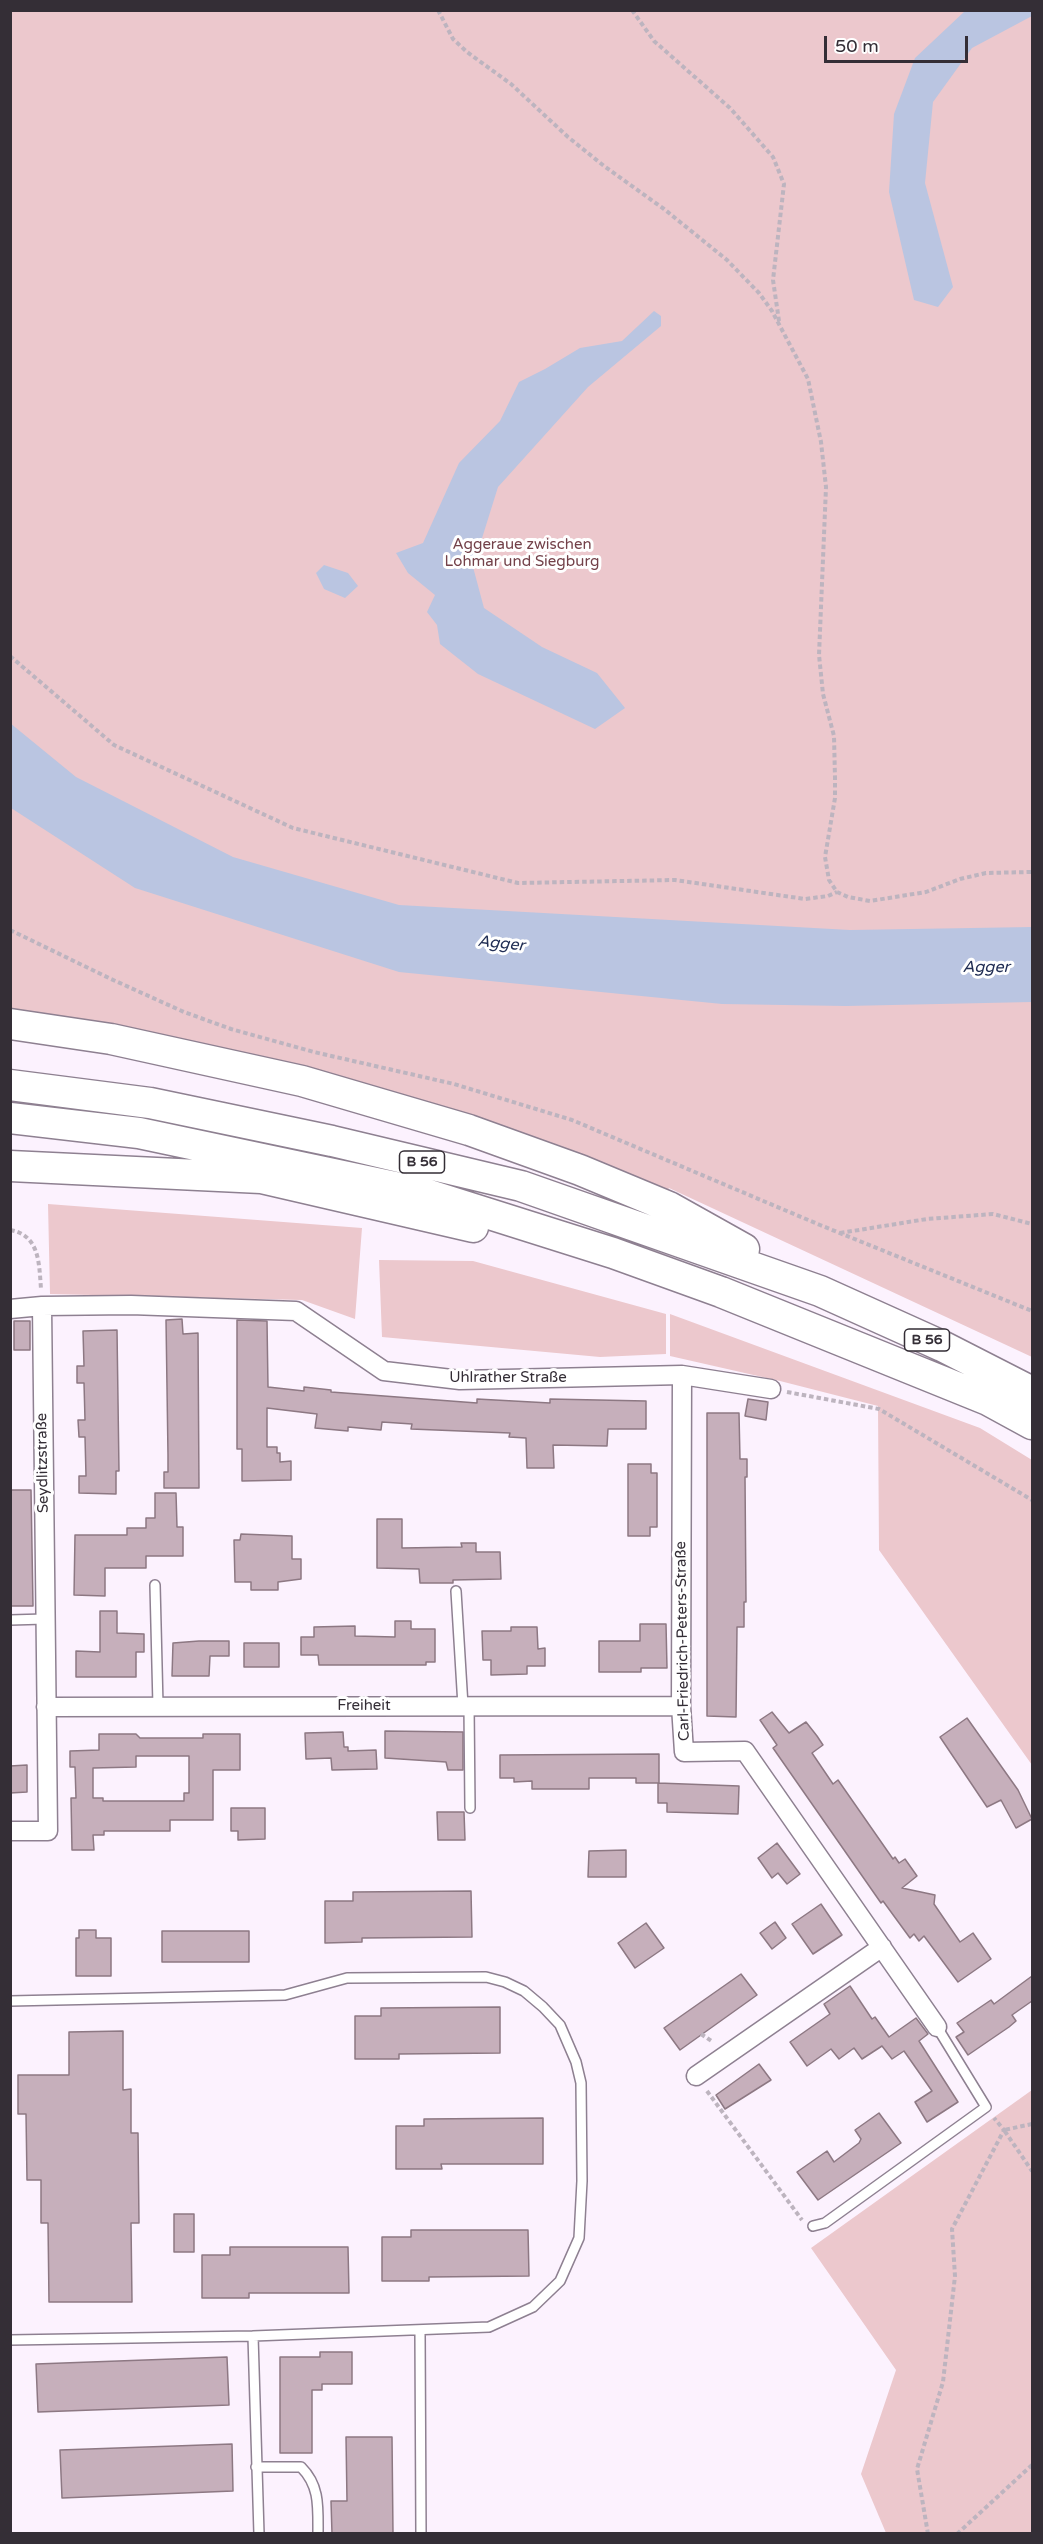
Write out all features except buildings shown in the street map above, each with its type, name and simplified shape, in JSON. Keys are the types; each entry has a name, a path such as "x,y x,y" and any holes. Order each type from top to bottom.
{"highway":[{"path":"10,1024 111,1039 302,1081 470,1130 580,1170 669,1207 820,1292"},
{"name":"B 56","path":"10,1085 150,1103 332,1141 521,1186 820,1292 942,1346 1032,1392"},
{"name":"B 56","path":"10,1118 139,1133 423,1193 612,1253 721,1292 988,1400 1032,1424"},
{"path":"10,1166 261,1178 537,1242 612,1253"}],"street":[{"name":"Uhlrather Straße","path":"10,1309 41,1298 131,1305 297,1311 384,1371 460,1380 682,1376 771,1389"},
{"name":"Seydlitzstraße","path":"10,1832 48,1831 41,1298"},
{"name":"Carl-Friedrich-Peters-Straße","path":"682,1376 681,1706 684,1752 745,1752 937,2027"},
{"name":"Freiheit","path":"46,1707 681,1706"},
{"path":"696,2076 882,1947"}],"lane":[{"path":"155,1585 158,1706"},
{"path":"456,1591 466,1706 470,1808"},
{"path":"10,1620 45,1619"},
{"path":"10,2001 285,1995 347,1978 486,1977 505,1982 524,1991 560,2025 576,2062 581,2083 582,2181 579,2238 560,2281 532,2307 489,2327 252,2336 10,2340"},
{"name":"Carl-Friedrich-Peters-Straße","path":"813,2226 825,2223 986,2107 937,2027"},
{"path":"420,2331 421,2534"},
{"path":"252,2336 258,2534"},
{"path":"256,2467 301,2467 310,2476 318,2494 318,2534"}],"path":[{"path":"438,10 453,39 467,52 511,84 568,138 727,260 759,293 783,330"},
{"path":"632,10 654,41 730,108 773,158 784,184 773,280 778,318 808,379 814,398 826,488 819,655 823,694 834,736 835,798 825,857 829,880 837,892 848,897 870,901 926,892 960,879 986,873 1032,872"},
{"path":"10,656 114,745 293,828 518,883 675,880 805,899 828,896 837,892"},
{"path":"10,930 111,980 184,1012 231,1029 314,1052 454,1084 531,1106 607,1133 840,1233 1032,1311"},
{"path":"840,1233 927,1219 993,1214 1032,1224"},
{"path":"10,1230 22,1232 32,1240 38,1254 41,1298"},
{"path":"771,1389 879,1409 1032,1500"},
{"path":"696,2076 803,2222 813,2226"},
{"path":"1004,2130 1032,2124"},
{"path":"1004,2130 1032,2171"},
{"path":"928,2534 917,2469 943,2382 955,2276 952,2229 1004,2130"},
{"path":"957,2534 1032,2465"}],"green space":[{"name":"Aggeraue zwischen Lohmar und Siegburg","path":"11,11 1032,11 1032,1357 669,1188 665,1198 542,1150 11,1024"},
{"path":"48,1204 362,1228 355,1319 302,1300 50,1294"},
{"path":"379,1260 473,1261 666,1314 666,1354 600,1357 382,1337"},
{"path":"670,1314 980,1428 1032,1460 1032,1765 879,1550 878,1406 670,1356"},
{"path":"1032,2090 1032,2533 886,2533 861,2474 896,2370 811,2248"}],"water":[{"path":"965,11 1032,11 1032,16 972,48 933,102 925,183 953,287 938,307 914,300 889,192 894,114 915,58"},
{"path":"654,311 661,316 661,326 588,387 498,487 473,567 484,608 542,647 597,673 625,708 595,729 478,674 440,644 437,625 427,612 435,595 408,573 396,553 423,543 459,463 500,421 519,382 580,348 622,341"},
{"path":"324,565 348,573 358,586 345,598 324,589 316,573"},
{"name":"Agger","path":"10,723 76,777 233,857 399,905 850,930 1032,927 1032,1002 846,1006 722,1004 399,972 135,888 11,808"}]}
